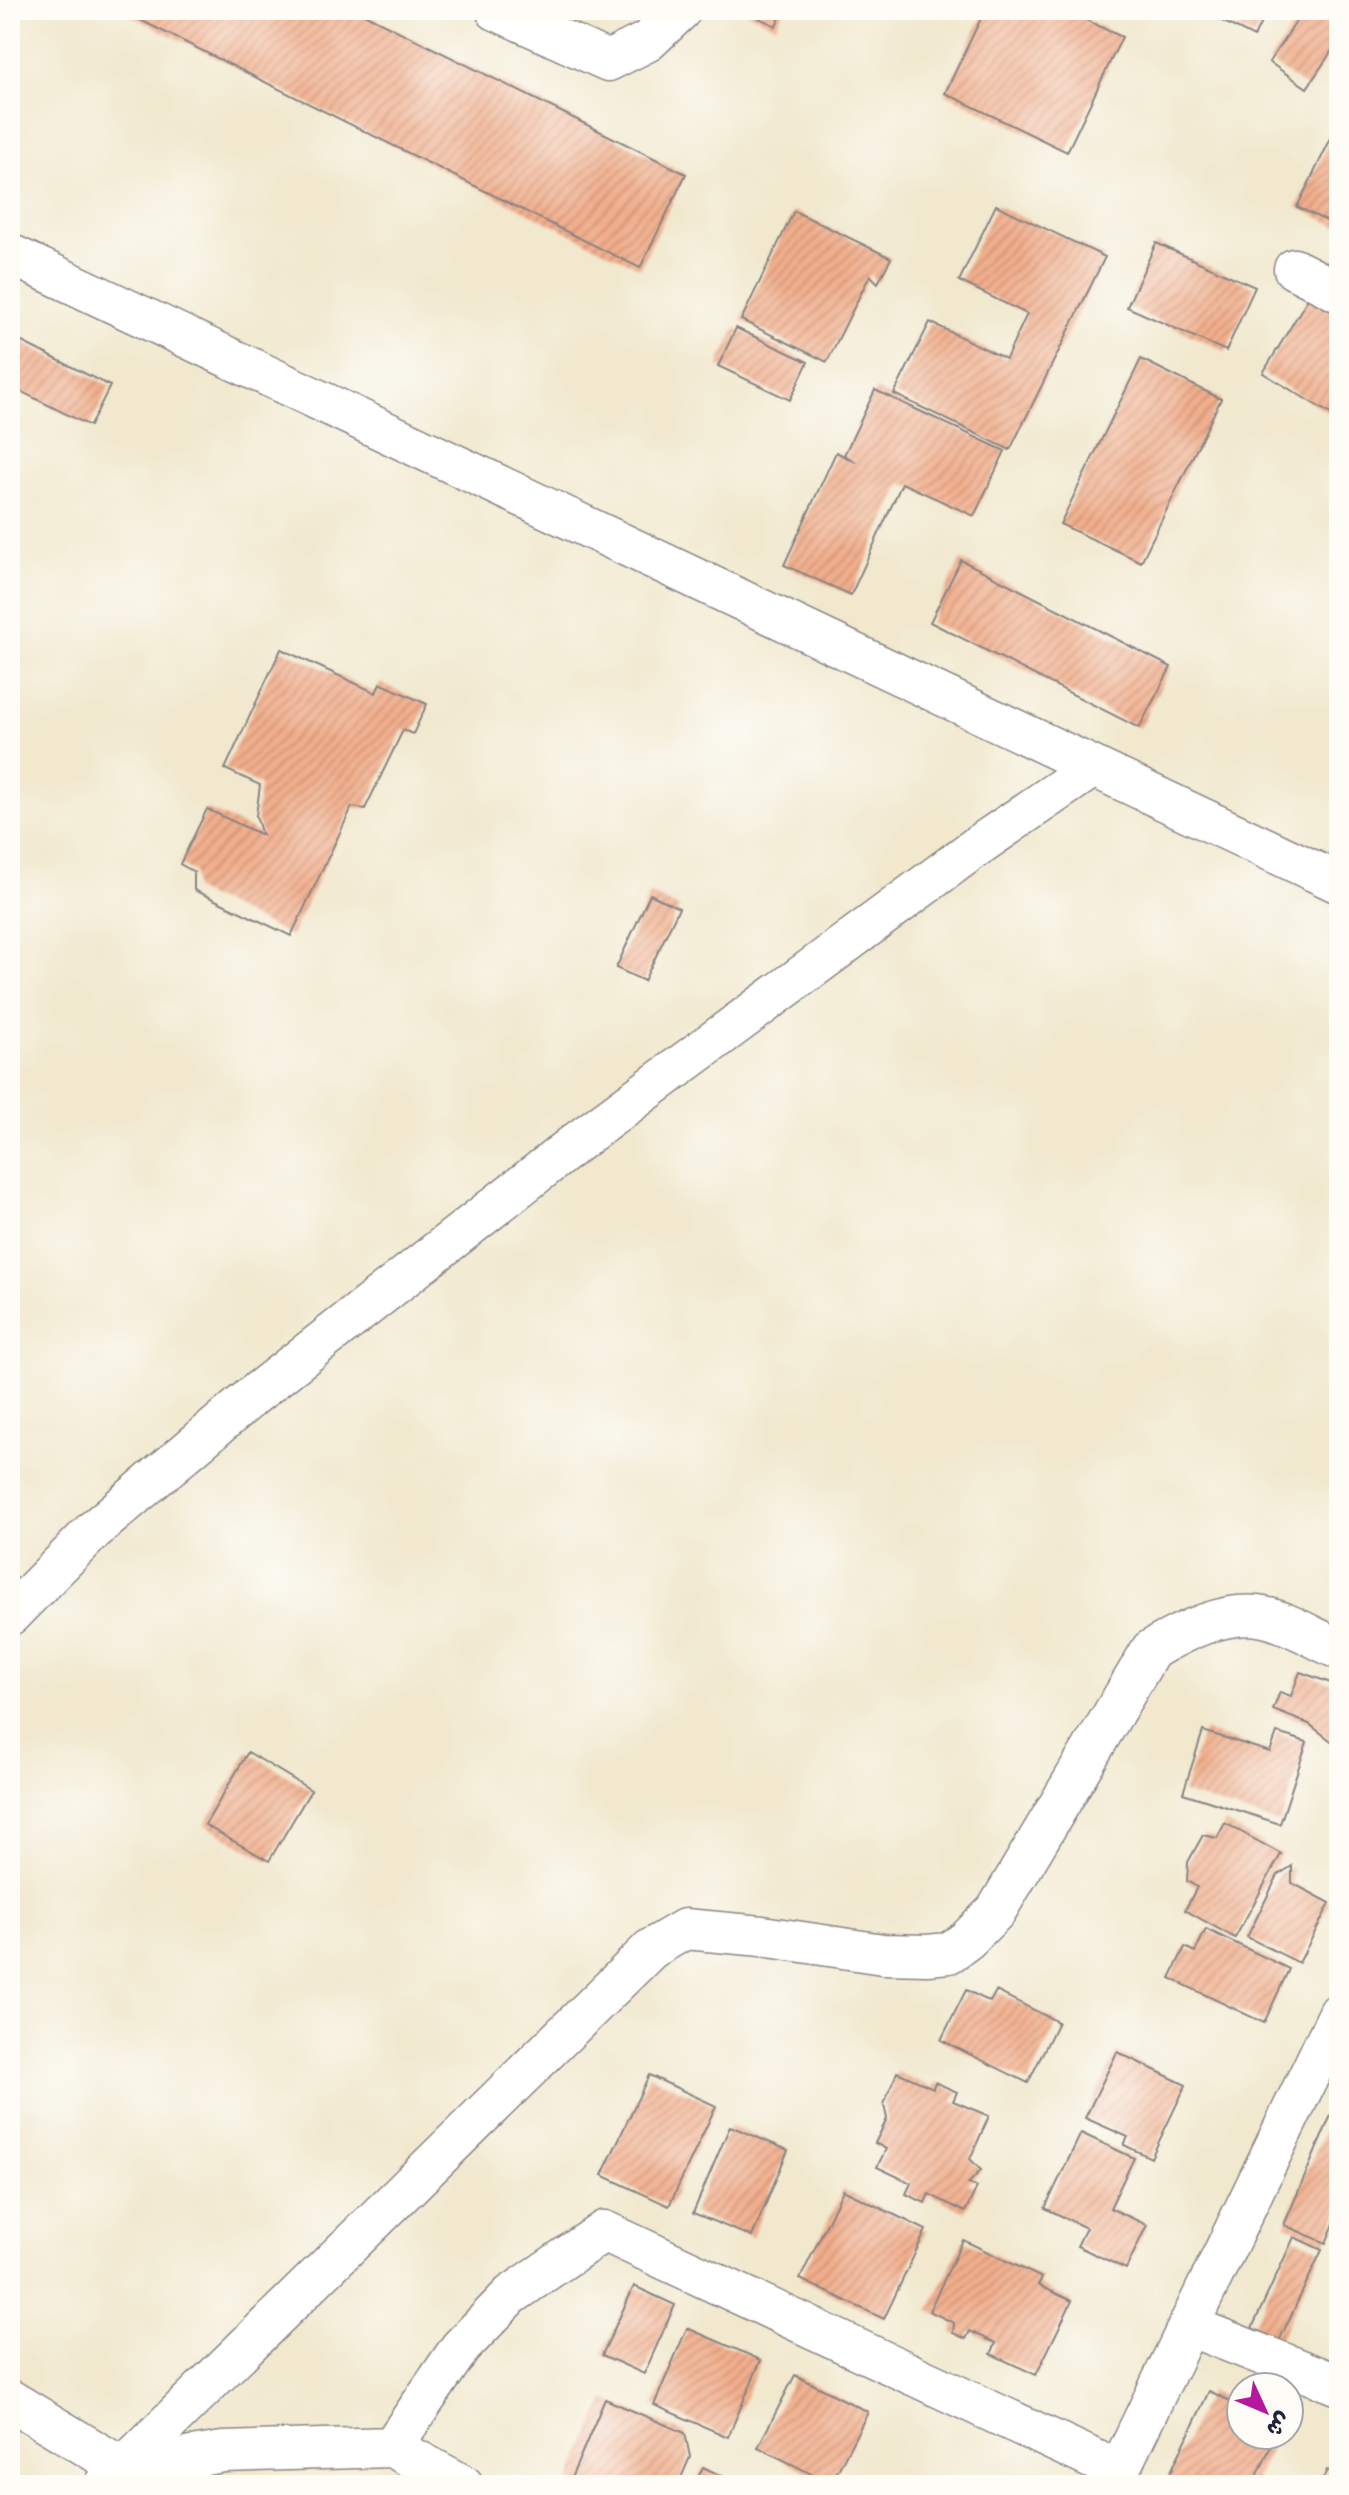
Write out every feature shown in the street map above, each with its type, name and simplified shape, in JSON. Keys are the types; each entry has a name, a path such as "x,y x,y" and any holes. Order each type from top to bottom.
{"street":[{"path":"496,10 608,61 648,41 681,10"},
{"path":"10,254 1339,883"},
{"path":"1294,269 1339,292"},
{"path":"10,1615 94,1530 317,1346 590,1133 976,847 1093,767"},
{"path":"114,2477 651,1949 685,1929 762,1936 883,1954 949,1953 996,1911 1151,1650 1174,1636 1234,1616 1263,1617 1339,1649"},
{"path":"392,2447 460,2348 511,2295 604,2231 1115,2478 1189,2326 1328,2063 1339,2013"},
{"path":"1189,2326 1339,2385"},
{"path":"10,2400 114,2477 223,2452 392,2447 463,2485"}],"building":[{"path":"120,10 356,10 686,174 640,268"},
{"path":"742,10 784,10 776,26"},
{"path":"985,10 1065,10 1122,37 1067,152 945,93"},
{"path":"1200,10 1267,10 1254,37"},
{"path":"1304,10 1339,11 1339,40 1307,88 1269,62"},
{"path":"1339,122 1339,227 1297,207"},
{"path":"996,205 1105,257 1010,450 894,394 930,322 1006,359 1027,314 959,281"},
{"path":"794,211 891,258 878,283 870,275 827,362 741,320"},
{"path":"1156,243 1255,287 1226,351 1127,307"},
{"path":"1310,295 1339,312 1339,419 1263,373"},
{"path":"736,328 808,362 790,400 718,366"},
{"path":"10,336 110,386 90,426 10,386"},
{"path":"1141,359 1221,399 1141,562 1060,524"},
{"path":"875,390 1005,451 974,516 902,483 851,595 784,565 836,452 856,462 844,455"},
{"path":"961,560 1171,667 1139,728 930,622"},
{"path":"281,649 376,693 380,683 427,704 413,734 403,730 365,809 352,807 291,936 194,890 194,872 180,864 207,809 262,835 256,816 260,785 225,769"},
{"path":"650,894 679,908 644,981 616,968"},
{"path":"1300,1672 1339,1686 1339,1747 1309,1724 1273,1710 1280,1692 1291,1696"},
{"path":"1203,1731 1270,1752 1277,1733 1307,1742 1280,1824 1183,1793"},
{"path":"248,1752 311,1790 269,1861 205,1825"},
{"path":"1225,1823 1281,1854 1235,1938 1185,1910 1197,1887 1187,1881 1188,1862 1203,1835 1217,1838"},
{"path":"1292,1866 1292,1883 1330,1903 1299,1963 1247,1937 1278,1875"},
{"path":"1206,1929 1289,1969 1264,2023 1170,1978 1185,1947 1195,1952"},
{"path":"966,1990 990,2002 996,1991 1058,2022 1028,2083 941,2040"},
{"path":"1117,2052 1186,2085 1151,2158 1124,2145 1128,2137 1085,2118"},
{"path":"897,2072 933,2088 935,2082 957,2092 953,2101 989,2116 970,2159 981,2170 968,2184 977,2187 965,2212 929,2194 925,2203 906,2194 911,2183 877,2167 886,2149 875,2143 887,2119 884,2104"},
{"path":"649,2075 716,2106 669,2206 602,2175"},
{"path":"1334,2108 1339,2110 1339,2212 1326,2243 1284,2225"},
{"path":"730,2126 788,2150 752,2237 693,2213"},
{"path":"1081,2133 1134,2158 1110,2208 1147,2225 1126,2269 1077,2246 1086,2228 1045,2208"},
{"path":"843,2190 926,2230 884,2319 800,2279"},
{"path":"1294,2237 1322,2250 1279,2341 1252,2328"},
{"path":"963,2240 1042,2278 1038,2285 1072,2301 1036,2375 991,2354 996,2343 970,2331 966,2339 953,2333 954,2323 929,2311"},
{"path":"634,2286 675,2305 644,2374 602,2355"},
{"path":"687,2328 761,2360 728,2437 654,2405"},
{"path":"795,2375 868,2412 831,2484 758,2447"},
{"path":"1209,2391 1225,2398 1225,2451 1269,2451 1253,2485 1184,2485 1168,2478"},
{"path":"605,2399 685,2433 690,2457 678,2485 568,2485"},
{"path":"703,2467 741,2485 694,2485"},
{"path":"1327,2470 1339,2475 1339,2485 1320,2485"}]}
